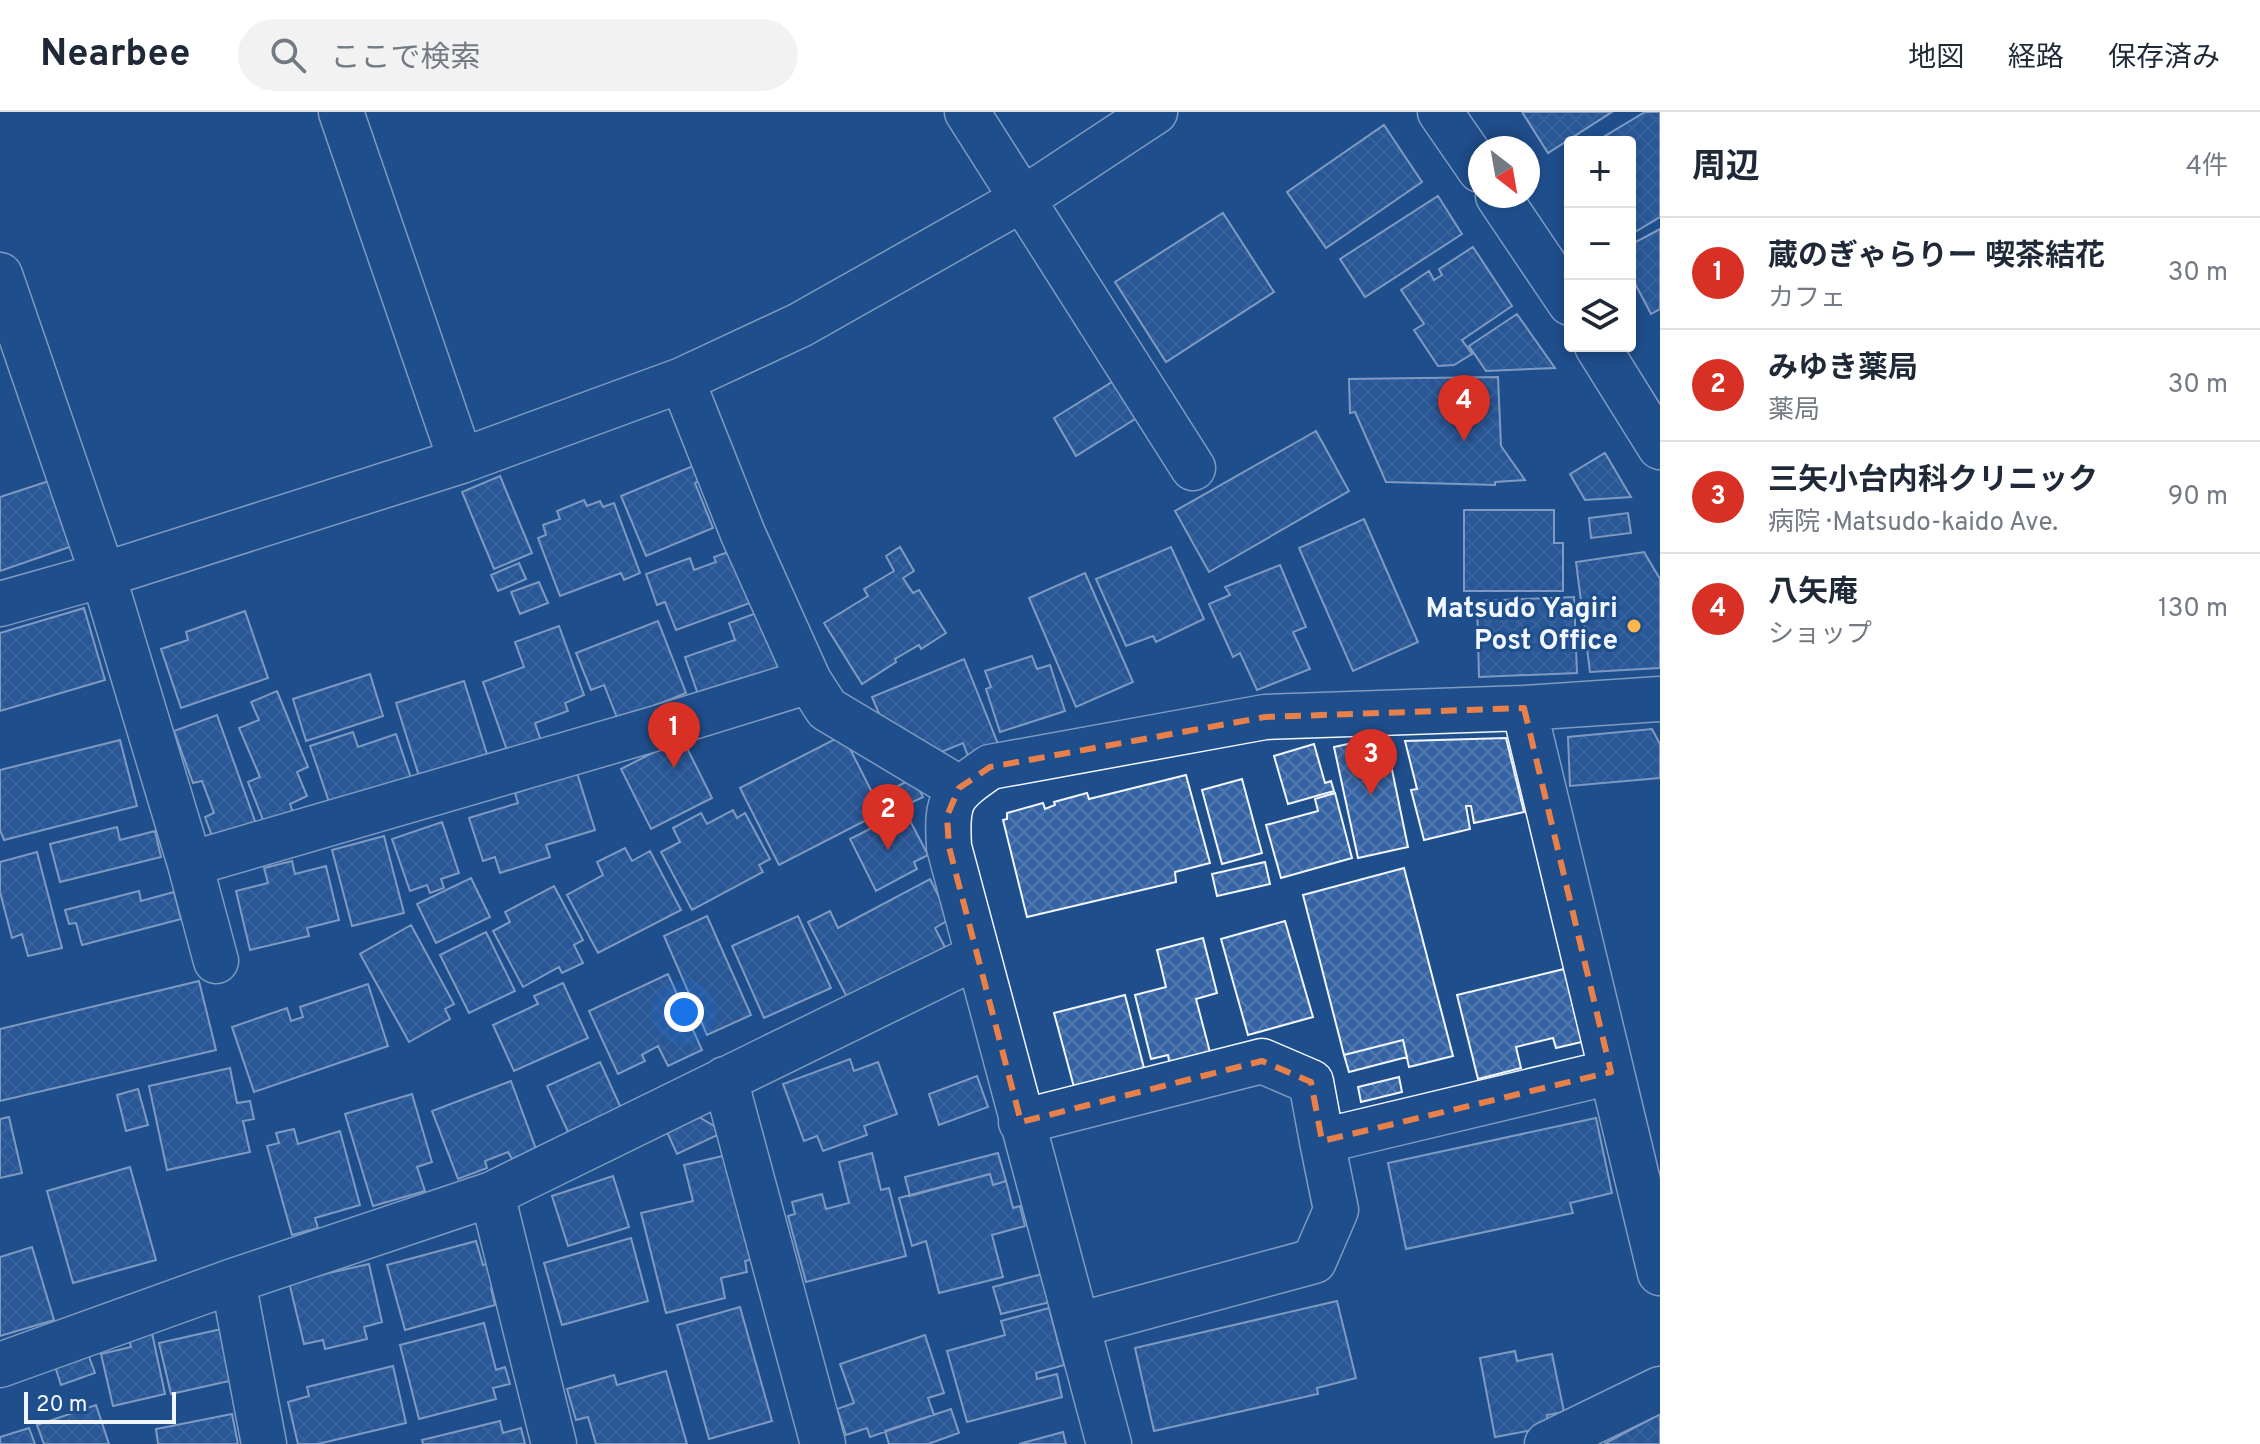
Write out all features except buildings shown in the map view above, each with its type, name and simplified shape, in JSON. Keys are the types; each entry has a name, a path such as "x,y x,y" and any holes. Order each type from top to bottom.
{"street":[{"path":"341,112 461,461"},
{"path":"967,112 1193,468"},
{"path":"0,604 103,575 461,461 682,380 800,325 1023,199 1155,112"},
{"path":"1440,112 1468,153"},
{"path":"1506,208 1564,294"},
{"path":"0,275 103,575 216,961"},
{"path":"1601,352 1660,447"},
{"path":"682,380 743,534 818,695 959,788"},
{"path":"190,864 657,728 818,695"},
{"path":"1109,1444 949,847 947,816 959,788 990,767 1265,717 1524,708 1660,699"},
{"path":"1524,708 1660,1273"},
{"path":"0,1365 233,1281 492,1194 976,957"},
{"path":"1021,1122 1262,1061 1311,1082 1336,1210 1314,1261 1078,1325"},
{"path":"1322,1141 1611,1072"},
{"path":"725,1079 823,1444"},
{"path":"492,1194 554,1444"},
{"path":"233,1281 264,1444"},
{"path":"1547,1444 1660,1389"}],"highlighted area":[{"path":"1524,708 1611,1072 1322,1141 1311,1082 1262,1061 1021,1122 949,847 947,816 959,788 990,767 1265,717"}],"place":[{"name":"八矢庵","path":"1464,441"},
{"name":"Matsudo Yagiri Post Office","path":"1634,626"},
{"name":"蔵のぎゃらりー 喫茶結花","path":"674,768"},
{"name":"三矢小台内科クリニック","path":"1371,795"},
{"name":"みゆき薬局","path":"888,850"}]}
